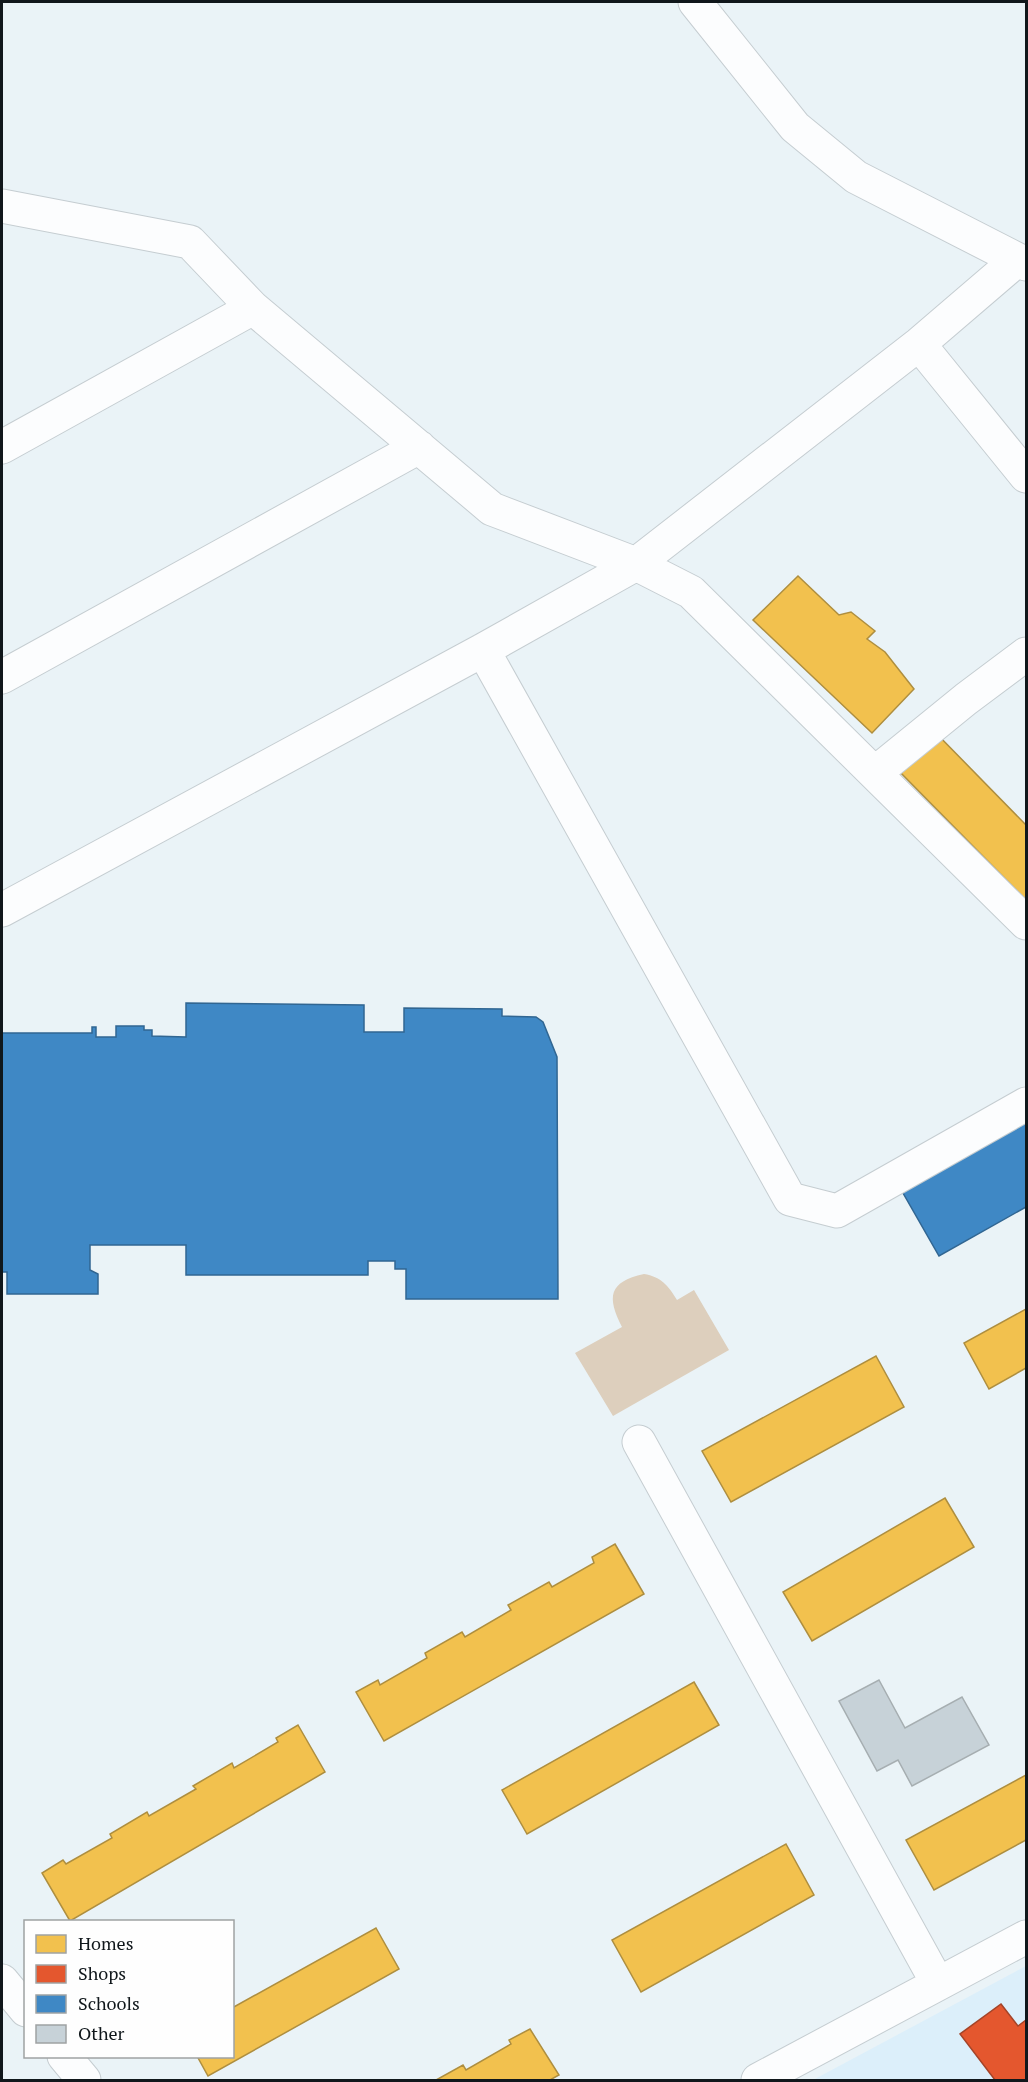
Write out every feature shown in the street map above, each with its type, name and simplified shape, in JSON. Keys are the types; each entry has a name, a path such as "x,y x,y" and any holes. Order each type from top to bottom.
{"street":[{"path":"2,910 483,650 636,564 1022,262 856,177 795,127 695,2"},
{"path":"2,206 190,242 253,308 492,509 636,564 691,592 1026,923"},
{"path":"2,447 253,308"},
{"path":"919,344 1026,476"},
{"path":"2,677 418,447"},
{"path":"483,650 790,1198 837,1211 1026,1104"},
{"path":"875,773 1026,654"},
{"path":"639,1442 938,1984"},
{"path":"758,2080 1026,1937"},
{"path":"2,1981 24,2008"},
{"path":"66,2058 84,2080"}],"shaded area":[{"path":"644,1274 664,1283 677,1300 694,1290 729,1350 613,1416 575,1353 622,1327 614,1307 614,1292 623,1281"},
{"path":"1026,1966 1026,2080 813,2080"}],"building: Homes":[{"path":"798,576 839,615 851,612 875,631 867,639 885,652 914,689 872,733 753,620"},
{"path":"933,730 1026,825 1026,900 895,767"},
{"path":"1026,1309 1026,1368 989,1389 964,1343"},
{"path":"876,1356 904,1407 731,1502 702,1451"},
{"path":"945,1498 974,1547 812,1641 783,1592"},
{"path":"615,1544 644,1594 384,1741 356,1692 378,1680 380,1685 427,1658 425,1653 462,1632 465,1637 511,1610 508,1605 549,1582 552,1587 594,1563 592,1557"},
{"path":"694,1682 719,1725 527,1834 502,1790"},
{"path":"298,1725 325,1772 69,1920 42,1873 63,1860 66,1864 112,1838 110,1834 147,1812 149,1816 196,1789 193,1786 232,1763 234,1768 278,1742 276,1738"},
{"path":"1026,1775 1026,1840 934,1890 906,1840"},
{"path":"786,1844 814,1895 641,1992 612,1940"},
{"path":"376,1928 399,1969 208,2076 198,2058 234,2058 234,2007"},
{"path":"530,2029 559,2075 550,2080 436,2080 463,2065 466,2070 511,2044 509,2040"}],"building: Shops":[{"path":"1001,2004 1018,2026 1026,2020 1026,2080 995,2080 960,2034"}],"building: Schools":[{"path":"186,1003 364,1005 364,1032 404,1032 404,1008 502,1009 502,1016 536,1017 543,1022 557,1057 558,1299 406,1299 406,1269 395,1269 395,1261 368,1261 368,1275 186,1275 186,1245 90,1245 90,1270 98,1274 98,1294 7,1294 7,1272 2,1272 2,1033 92,1033 92,1027 96,1027 96,1037 116,1037 116,1026 144,1026 144,1030 152,1030 152,1036 186,1037"},
{"path":"1026,1114 1026,1207 939,1256 899,1186"}],"building: Other":[{"path":"879,1680 905,1728 962,1697 989,1745 912,1786 898,1760 877,1771 839,1701"}]}
